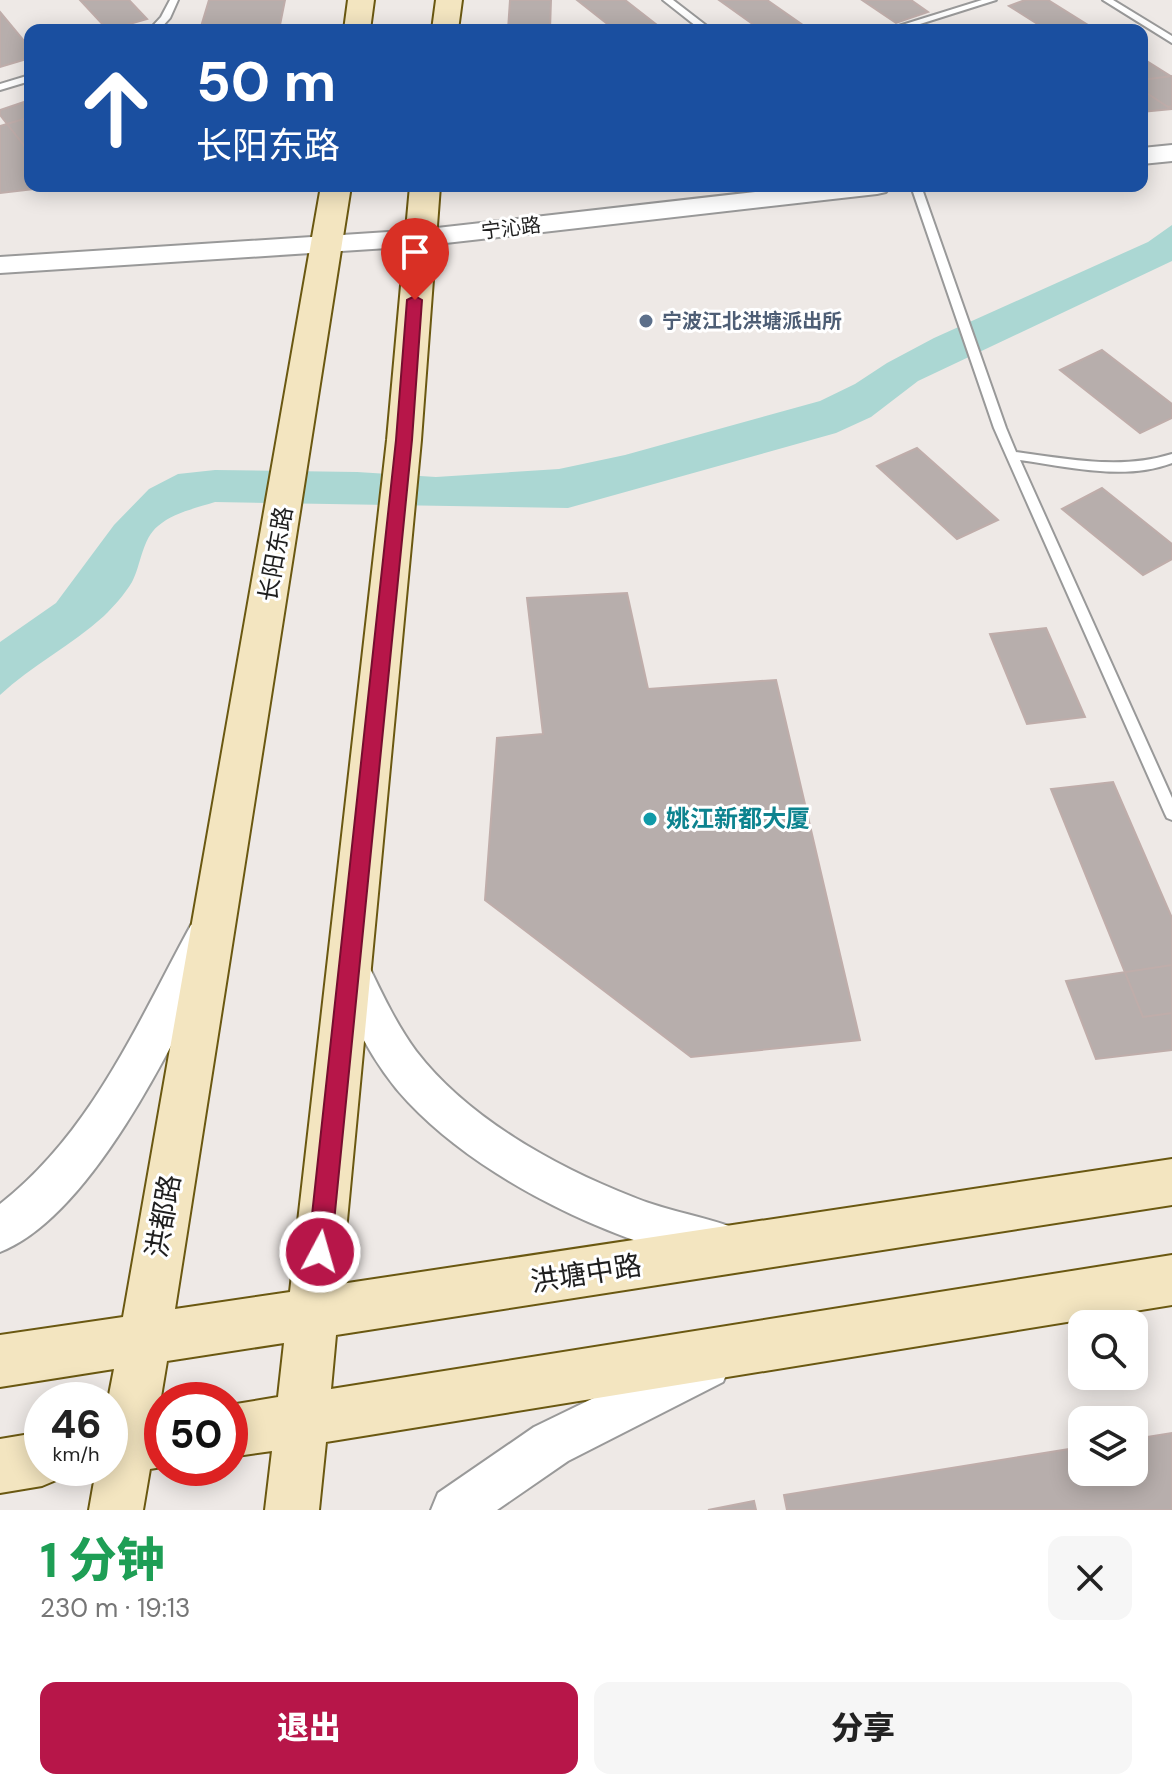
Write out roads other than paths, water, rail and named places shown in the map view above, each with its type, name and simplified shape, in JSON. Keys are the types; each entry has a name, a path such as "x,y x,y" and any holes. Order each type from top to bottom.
{"main road":[{"path":"358,24 361,0"},
{"path":"446,24 449,0"},
{"name":"长阳东路","path":"213,922 335,192"},
{"path":"292,1510 404,440 424,192"},
{"name":"洪都路","path":"116,1510 132,1446 142,1341 213,922"},
{"name":"洪塘中路","path":"0,1361 313,1316 1172,1182"},
{"path":"248,1428 1172,1280"},
{"path":"0,1466 24,1462"}],"street":[{"path":"1148,155 1172,153"},
{"name":"宁沁路","path":"0,265 419,238 824,192"},
{"path":"0,1231 44,1196 109,1117 213,922"},
{"path":"349,966 366,1008 406,1070 461,1123 519,1162 625,1216 738,1250"},
{"path":"455,1510 551,1444 744,1349"}],"lane":[{"path":"160,24 174,0"},
{"path":"667,0 699,24"},
{"path":"911,24 992,0"},
{"path":"1107,0 1146,24"},
{"path":"1148,25 1172,40"},
{"path":"0,87 24,80"},
{"path":"918,192 1012,455 1172,814"},
{"path":"1012,455 1113,468 1162,464 1172,458"}],"water":[{"path":"1172,225 1172,261 918,381 871,417 836,433 568,508 215,502 178,514 153,531 132,582 108,612 0,695 0,642 56,603 114,525 149,489 178,474 215,470 357,472 436,477 559,469 625,455 820,401 934,338 1148,242"}],"place":[{"name":"宁波江北洪塘派出所","path":"646,321"},
{"name":"姚江新都大厦","path":"650,819"}]}
